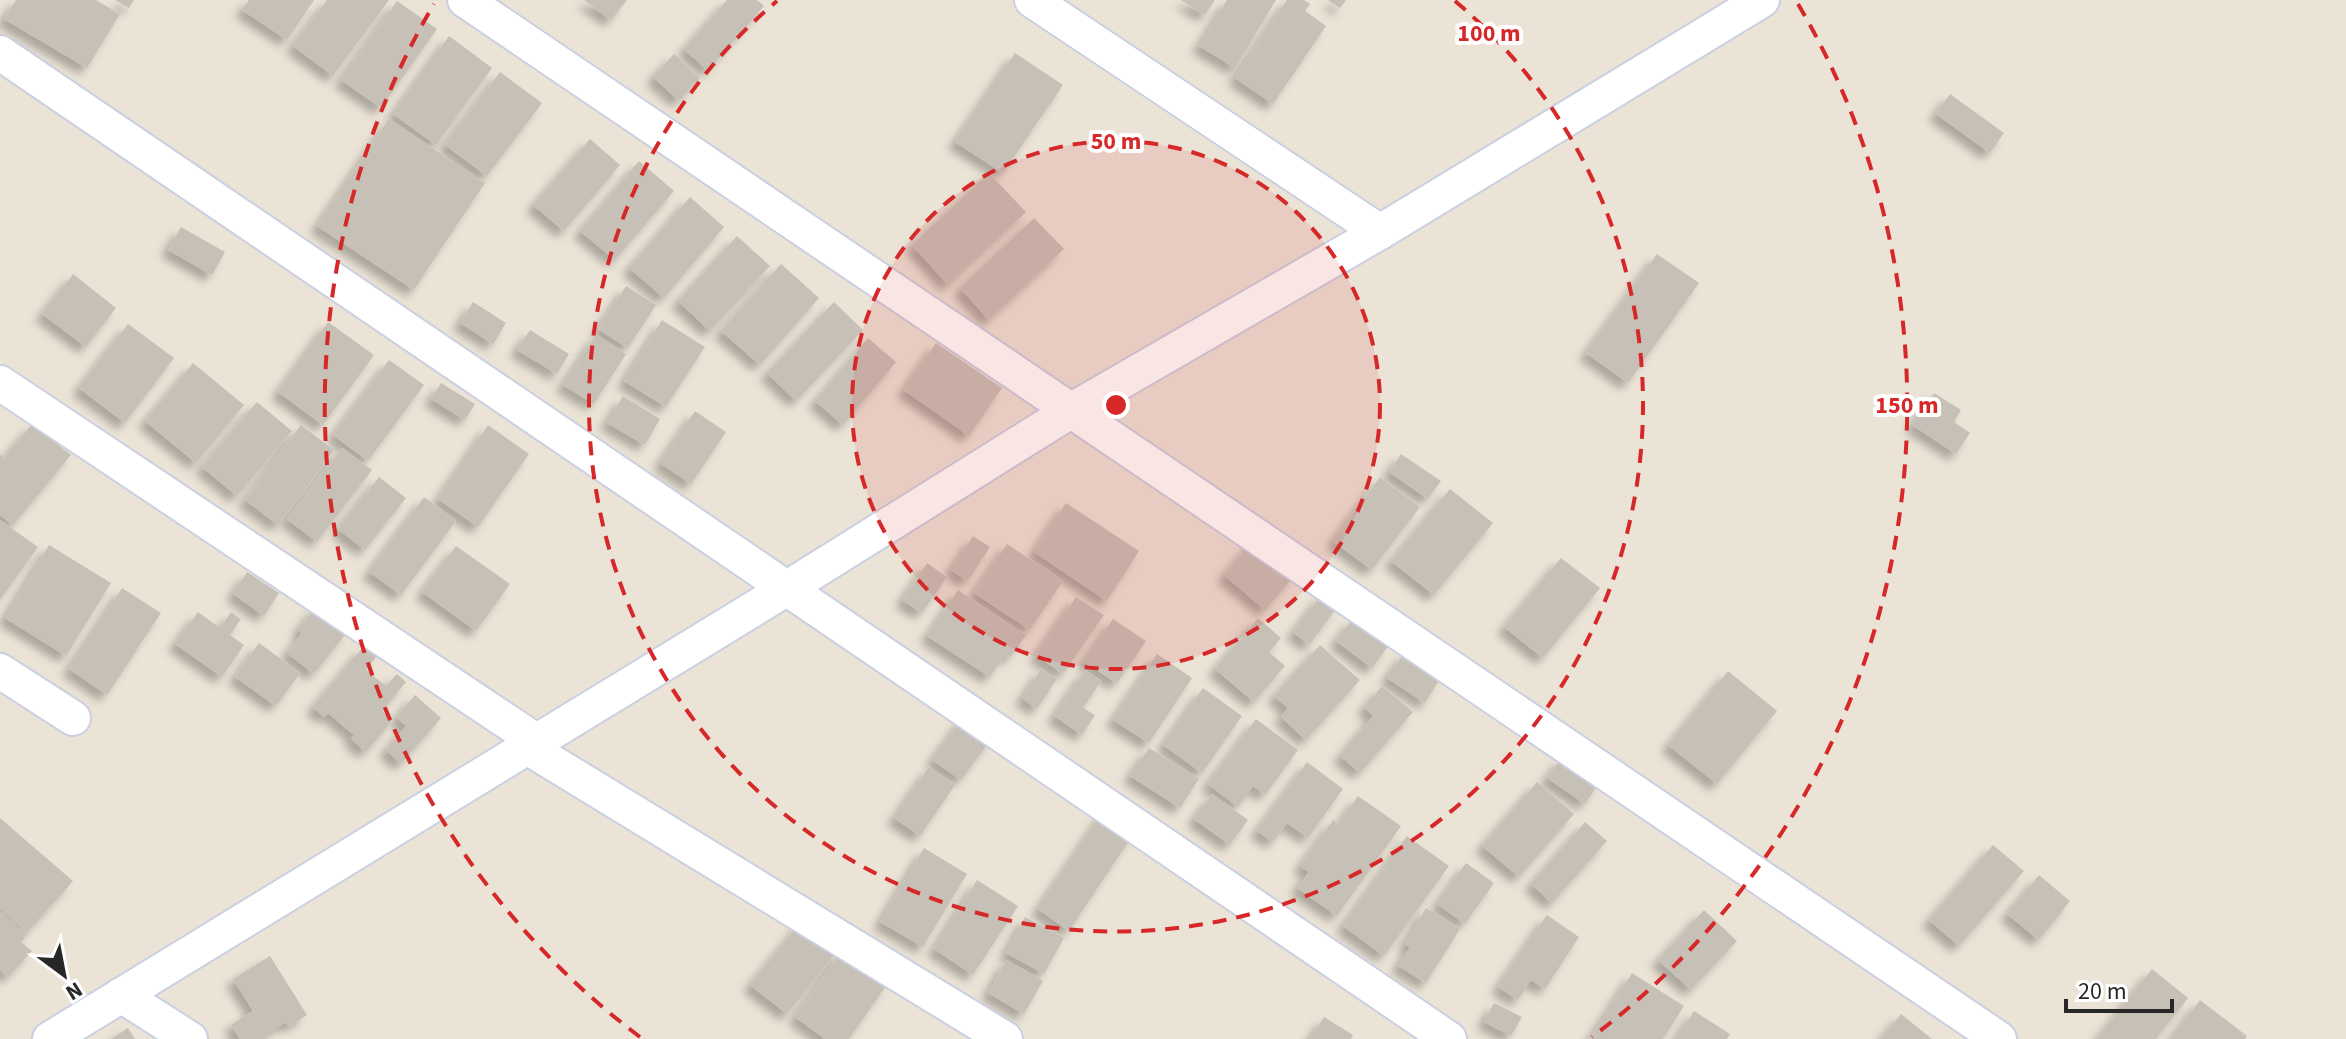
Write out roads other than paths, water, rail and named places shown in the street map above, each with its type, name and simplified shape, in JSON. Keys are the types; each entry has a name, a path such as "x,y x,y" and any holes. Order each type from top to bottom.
{"street":[{"path":"465,0 1999,1039"},
{"path":"1032,0 1380,232"},
{"path":"50,1039 786,589 1072,410 1380,232 1762,0"},
{"path":"0,53 1449,1039"},
{"path":"0,383 532,744 1005,1039"},
{"path":"0,671 73,718"},
{"path":"121,995 190,1039"}]}
